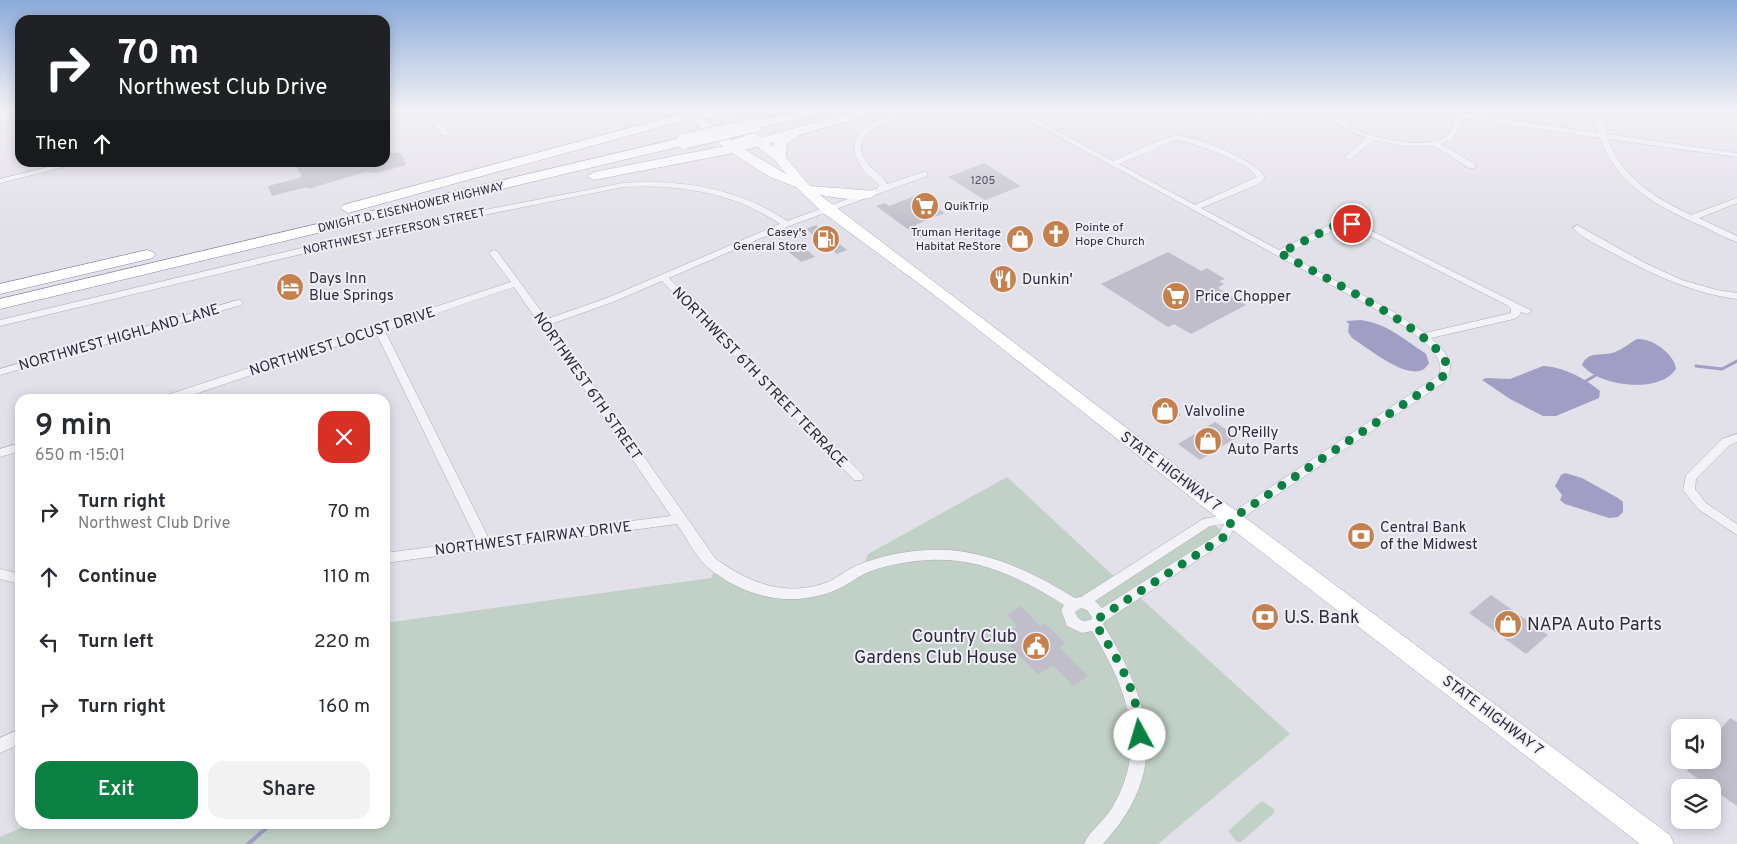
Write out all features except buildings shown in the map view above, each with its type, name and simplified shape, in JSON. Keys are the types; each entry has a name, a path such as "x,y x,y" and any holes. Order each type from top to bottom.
{"highway":[{"path":"334,218 566,149"},
{"name":"DWIGHT D. EISENHOWER HIGHWAY","path":"0,289 334,218 632,149"},
{"path":"334,218 732,149"},
{"path":"700,155 727,154 740,149"},
{"path":"778,149 779,157"},
{"name":"DWIGHT D. EISENHOWER HIGHWAY","path":"0,304 334,218"}],"main road":[{"path":"748,149 774,174 804,188 841,194 870,194"},
{"path":"750,149 787,170"},
{"path":"754,149 779,157 787,170"},
{"name":"STATE HIGHWAY 7","path":"787,170 827,209 938,291 1661,844"}],"street":[{"path":"858,149 860,158 866,168 883,184 882,188"},
{"path":"1086,149 1391,314 1422,337 1445,361 1445,373 1440,380 1233,518 1207,522 1078,603 1068,610 1068,624 1082,627 1098,621 1224,537 1233,518"},
{"path":"1113,164 1148,149"},
{"path":"1194,208 1256,182 1261,178 1260,174 1212,149"},
{"path":"1349,158 1358,149"},
{"path":"1445,149 1472,166"},
{"path":"1610,149 1628,180 1648,196 1737,239"},
{"path":"1697,149 1737,155"},
{"path":"0,181 59,167"},
{"path":"545,323 610,300 786,224 924,174"},
{"name":"NORTHWEST JEFFERSON STREET","path":"0,323 356,238 623,185 667,182 698,188 763,210 786,224"},
{"path":"1692,218 1736,200"},
{"path":"1280,253 1344,221 1522,309 1510,317 1422,337"},
{"path":"1577,228 1587,236 1672,279 1703,290 1737,296"},
{"name":"NORTHWEST 6TH STREET","path":"494,253 545,323 710,562 743,585 770,593 799,595 829,587 862,569 919,556 952,555 985,561 1026,576 1078,603 1096,609 1098,621 1119,661 1132,692 1139,721 1140,750 1131,788 1117,815 1092,844"},
{"name":"NORTHWEST 6TH STREET TERRACE","path":"663,277 858,477"},
{"name":"NORTHWEST LOCUST DRIVE","path":"183,394 515,284"},
{"name":"NORTHWEST HIGHLAND LANE","path":"0,372 238,302"},
{"path":"379,329 485,545"},
{"path":"1737,438 1726,442 1690,478 1690,490 1702,506 1737,530"},
{"path":"0,453 15,448"},
{"name":"NORTHWEST FAIRWAY DRIVE","path":"390,557 681,519"},
{"path":"0,574 15,578"},
{"path":"0,746 15,738"}],"shaded area":[{"path":"1361,320 1380,325 1396,333 1426,354 1429,363 1423,370 1414,371 1391,364 1352,338 1348,332 1349,324 1346,321"},
{"path":"1637,339 1649,341 1667,352 1676,369 1668,377 1657,382 1644,385 1630,385 1615,383 1602,378 1591,373 1582,365 1588,357 1615,352"},
{"path":"1543,366 1558,368 1588,382 1600,391 1599,398 1556,416 1543,416 1510,399 1482,380 1486,378 1510,379"},
{"path":"1565,473 1582,478 1618,498 1623,502 1623,512 1618,517 1609,518 1565,504 1560,500 1562,495 1555,486 1561,475"},
{"path":"1007,477 1118,580 1205,517 1225,533 1136,594 1290,734 1158,844 0,844 0,837 18,829 390,829 390,622 711,578 716,567 725,574 799,595 862,569 868,554"},
{"path":"1262,801 1274,809 1274,813 1241,842 1237,842 1228,831"}],"waterway":[{"path":"1696,366 1722,369 1737,361"},
{"path":"1586,381 1596,375"},
{"path":"248,844 265,829"}],"place":[{"name":"QuikTrip","path":"925,206"},
{"name":"Pointe of Hope Church","path":"1056,234"},
{"name":"Casey's General Store","path":"826,239"},
{"name":"Truman Heritage Habitat ReStore","path":"1020,239"},
{"name":"Dunkin'","path":"1003,279"},
{"name":"Days Inn Blue Springs","path":"290,287"},
{"name":"Price Chopper","path":"1176,296"},
{"name":"Valvoline","path":"1165,411"},
{"name":"O'Reilly Auto Parts","path":"1208,441"},
{"name":"Central Bank of the Midwest","path":"1361,536"},
{"name":"U.S. Bank","path":"1265,617"},
{"name":"NAPA Auto Parts","path":"1508,624"},
{"name":"Country Club Gardens Club House","path":"1036,646"}],"route":[{"path":"1140,735 1139,721 1132,692 1119,661 1096,625 1099,618 1224,537 1233,518 1440,380 1445,373 1447,367 1441,354 1405,324 1391,314 1280,253 1336,225 1342,223 1352,224"}]}
